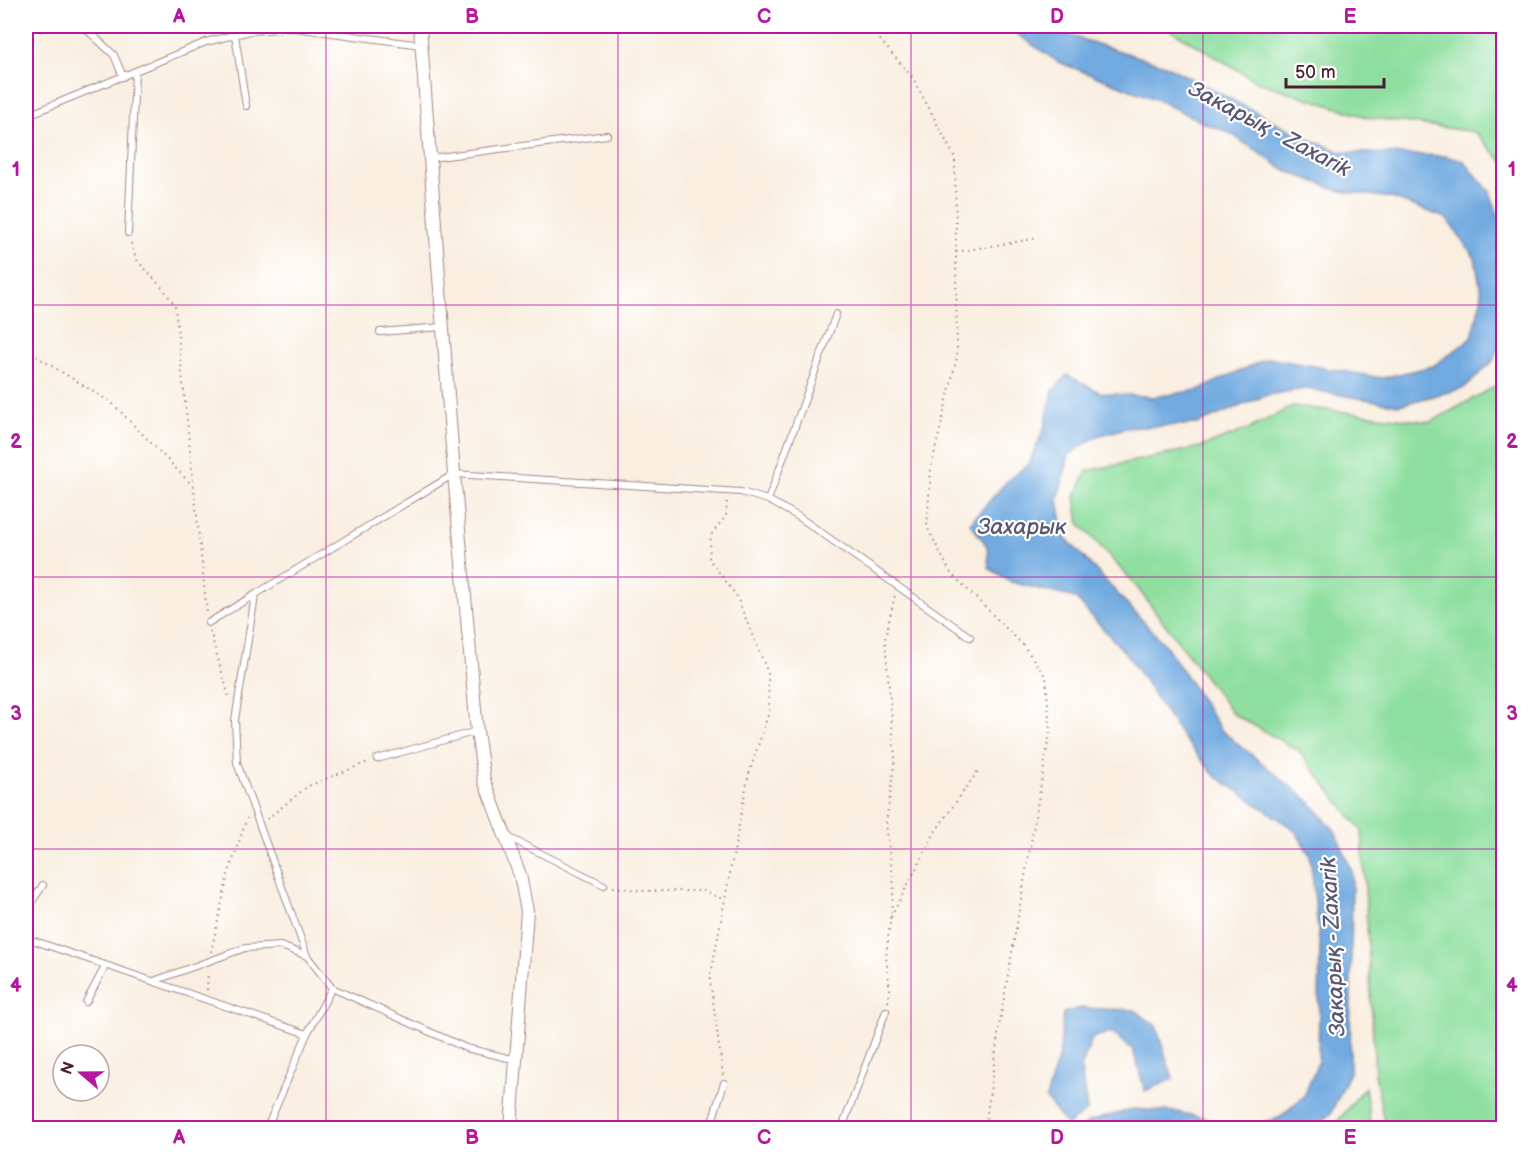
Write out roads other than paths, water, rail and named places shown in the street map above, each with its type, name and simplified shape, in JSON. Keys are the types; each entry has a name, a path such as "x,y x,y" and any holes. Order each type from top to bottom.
{"street":[{"path":"420,26 454,474 477,731 484,780 520,874 527,911 512,1128"}],"lane":[{"path":"83,26 114,54 123,77"},
{"path":"26,116 206,42 250,31 295,28 421,45"},
{"path":"235,35 246,106"},
{"path":"128,233 135,72"},
{"path":"430,158 607,135"},
{"path":"768,500 836,314"},
{"path":"380,332 443,327"},
{"path":"208,623 454,474 741,492 768,500 800,517 970,637"},
{"path":"255,596 235,720 237,763 307,956 332,988 465,1048 518,1060"},
{"path":"377,759 477,731"},
{"path":"505,835 604,885"},
{"path":"26,911 43,885"},
{"path":"26,938 307,1034"},
{"path":"153,981 245,948 281,946 307,956"},
{"path":"86,1002 106,965"},
{"path":"267,1128 307,1034 332,988"},
{"path":"842,1128 886,1011"},
{"path":"710,1128 724,1083"}],"water":[{"name":"Захарык","path":"1005,26 1057,26 1068,35 1165,65 1304,137 1341,152 1445,156 1464,161 1490,192 1504,232 1503,337 1493,361 1464,388 1399,405 1306,389 1267,395 1197,424 1126,428 1097,436 1069,455 1058,499 1064,536 1167,647 1221,730 1309,801 1335,831 1352,872 1350,1072 1331,1113 1314,1128 1082,1128 1088,1122 1133,1109 1177,1112 1245,1127 1279,1118 1304,1096 1318,1063 1320,948 1310,855 1295,830 1214,775 1181,735 1128,656 1075,598 1011,582 989,568 987,546 970,523 1008,480 1029,464 1044,429 1053,391 1067,375 1101,393 1154,397 1198,390 1268,358 1382,378 1433,366 1472,338 1482,296 1475,258 1446,218 1392,198 1341,191 1286,171 1228,132 1206,124 1158,100 1058,62"},
{"path":"1080,1008 1135,1010 1156,1026 1173,1079 1145,1091 1133,1050 1111,1032 1092,1038 1081,1068 1087,1111 1067,1125 1046,1099 1060,1051 1063,1013"}],"water label":[{"name":"Закарық - Zaxarik","path":"1270,128"},
{"name":"Закарық - Zaxarik","path":"1332,947"}]}
